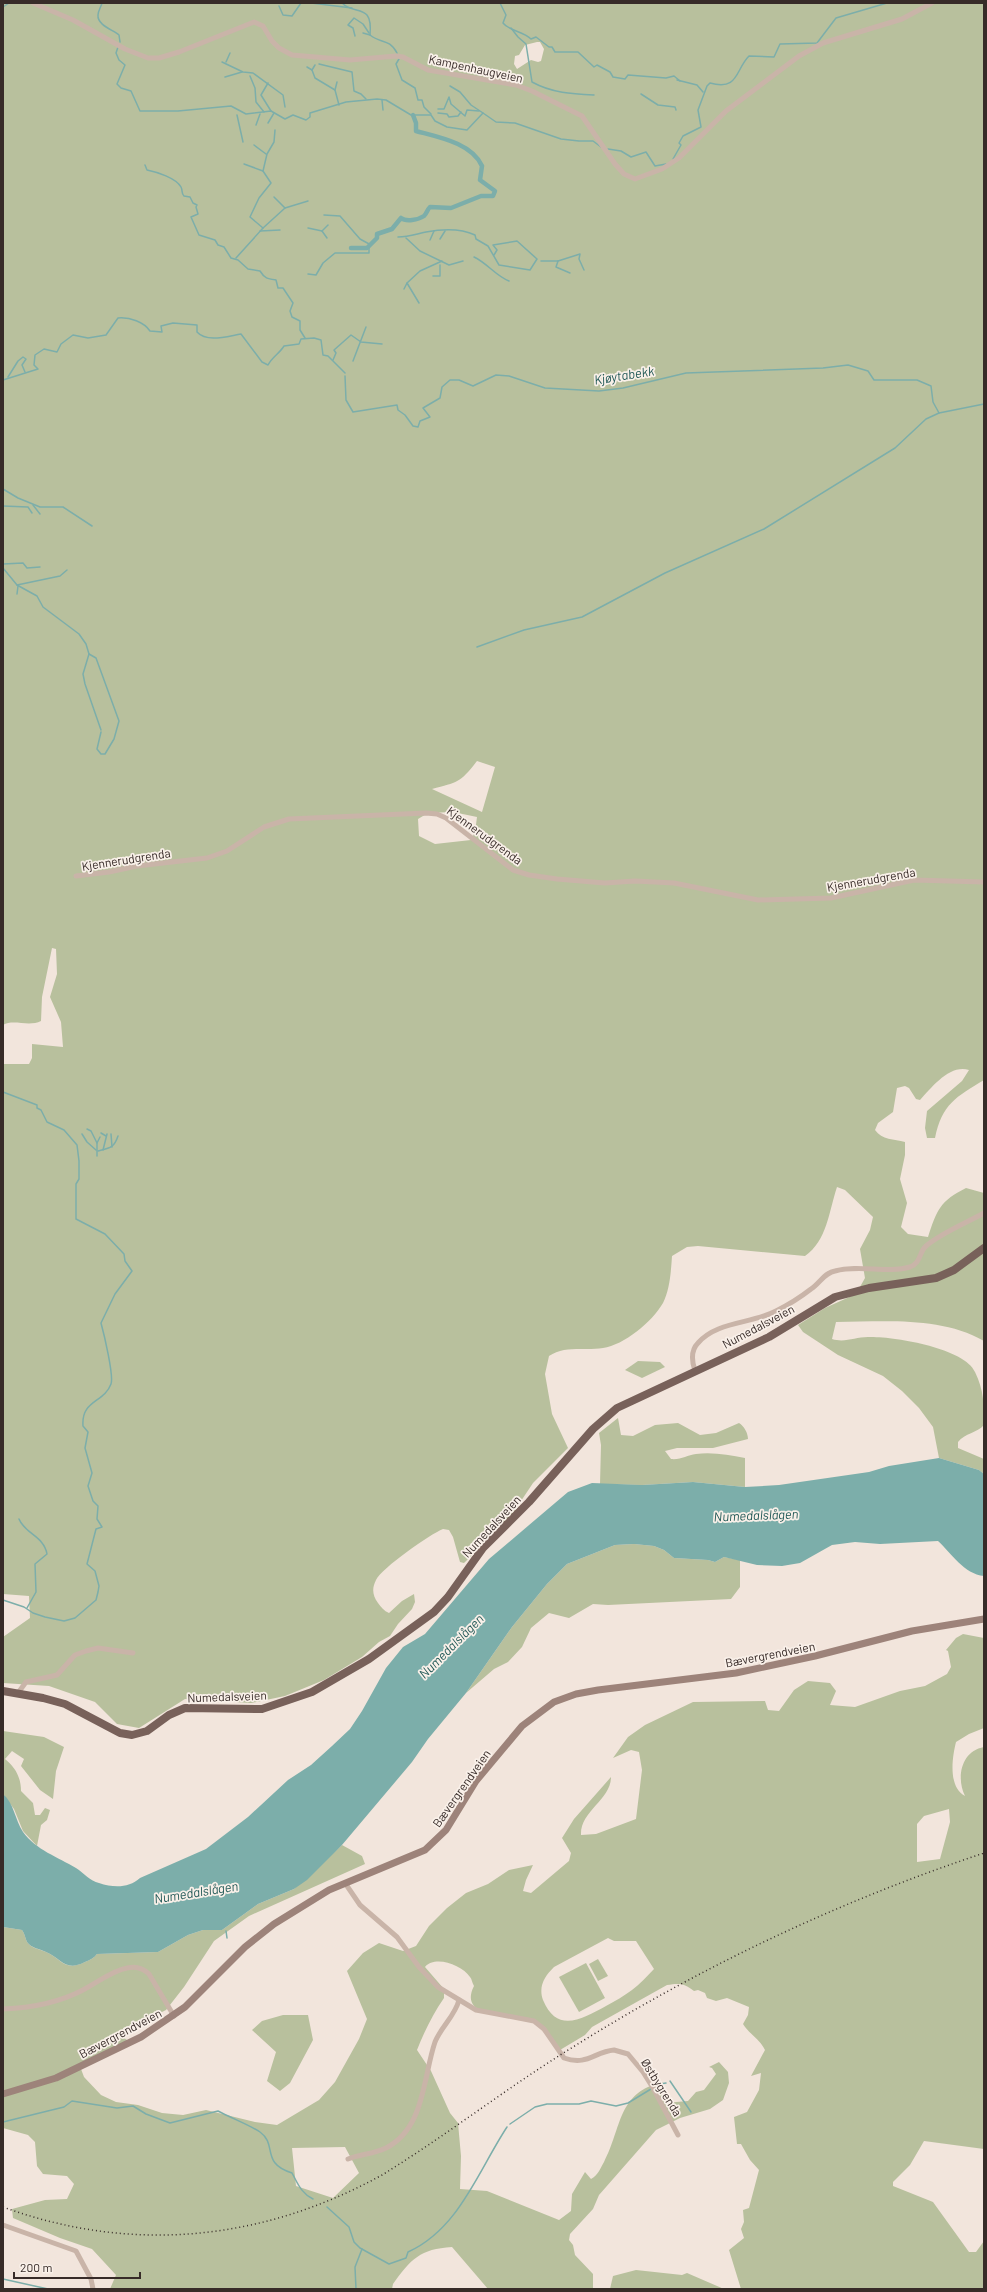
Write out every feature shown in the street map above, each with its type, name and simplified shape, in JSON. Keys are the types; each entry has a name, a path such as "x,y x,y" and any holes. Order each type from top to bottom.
{"main road":[{"name":"Numedalsveien","path":"964,1263 984,1244"},
{"name":"Numedalsveien","path":"3,1691 65,1704 120,1733 132,1735 147,1731 184,1708 262,1709 312,1692 364,1662 434,1612 448,1596 479,1554 521,1511 607,1416 630,1401 769,1337 835,1297 869,1288 930,1280 949,1273 984,1248"},
{"name":"Bævergrendveien","path":"3,2094 45,2082 81,2067 132,2042 174,2016 198,1996 235,1956 260,1934 315,1898 345,1883 411,1857 430,1847 446,1830 476,1782 515,1734 540,1711 559,1700 598,1690 751,1670 912,1631 984,1619"}],"street":[{"name":"Kampenhaugveien","path":"33,3 73,20 125,49 148,58 158,58 179,52 254,22 263,26 272,41 292,55 350,60 396,56 440,73 516,85 564,106 582,116 615,164 624,174 635,179 662,169 679,158 726,111 799,56 823,43 887,24 932,3"},
{"name":"Kjennerudgrenda","path":"76,876 109,872 137,866 207,858 227,851 264,827 289,819 426,813 438,814 446,818 513,870 528,875 557,879 605,883 635,881 674,882 758,900 831,898 914,880 984,882"},
{"path":"695,1371 692,1355 694,1348 700,1341 723,1328 776,1311 810,1289 832,1272 857,1267 877,1268 911,1266 917,1262 927,1245 984,1213"},
{"path":"18,1693 26,1682 57,1675 75,1655 86,1651 98,1648 133,1653"},
{"name":"Østbygrenda","path":"345,1883 360,1905 397,1937 430,1979 459,2000 483,2013 520,2017 534,2021 544,2029 564,2058 581,2061 590,2059 610,2050 624,2052 633,2059 652,2085 678,2135"},
{"path":"3,2010 42,2005 64,1998 87,1988 116,1972 134,1967 143,1969 152,1977 174,2016"},
{"path":"348,2159 387,2147 414,2120 437,2037 457,2007 459,2000"},
{"path":"3,2225 76,2251 91,2279 93,2289"}],"green space":[{"path":"3,3 984,3 984,1080 958,1097 946,1109 938,1126 935,1138 927,1138 925,1128 927,1111 962,1081 969,1070 955,1070 948,1073 920,1100 916,1099 909,1088 905,1086 897,1088 893,1112 878,1123 875,1130 881,1136 888,1139 905,1142 905,1155 900,1179 907,1203 901,1227 908,1234 928,1237 937,1213 941,1207 950,1197 966,1188 984,1193 984,1341 949,1327 892,1321 836,1322 832,1339 846,1340 863,1337 879,1337 910,1341 943,1350 957,1356 969,1364 975,1372 982,1392 984,1404 984,1425 961,1439 958,1442 958,1448 984,1459 984,1474 979,1470 939,1458 933,1427 919,1408 902,1391 883,1376 838,1355 803,1332 798,1325 825,1308 856,1294 865,1278 860,1249 870,1230 873,1217 845,1190 837,1187 823,1234 812,1250 805,1256 698,1246 687,1247 672,1256 669,1286 663,1303 652,1318 637,1332 611,1346 596,1349 568,1349 549,1356 545,1374 552,1414 568,1448 533,1483 509,1519 464,1563 460,1562 453,1537 449,1530 443,1529 418,1544 387,1568 376,1580 373,1592 376,1600 383,1609 389,1613 402,1601 414,1594 415,1602 412,1609 398,1624 390,1636 379,1642 362,1657 324,1680 285,1696 251,1703 185,1699 139,1728 117,1724 95,1702 49,1686 3,1683 3,1637 30,1618 29,1596 3,1594 3,1064 29,1064 32,1058 32,1044 63,1047 61,1022 50,997 57,974 56,949 52,948 42,997 41,1021 36,1023 7,1023 3,1025","holes":["540,42 544,49 541,61 538,62 531,60 517,69 514,64 515,56 519,55 525,45","477,761 495,767 482,812 432,789 458,781","453,812 477,817 475,832 471,840 435,844 419,836 418,819 428,813"]},
{"path":"638,1361 660,1362 665,1367 642,1378 625,1370"},
{"path":"618,1418 621,1435 633,1436 655,1425 678,1423 700,1435 716,1433 739,1423 743,1426 748,1439 713,1448 677,1448 665,1451 671,1459 709,1453 745,1458 745,1487 693,1482 642,1485 600,1484 601,1445 599,1433"},
{"path":"634,1544 654,1546 664,1550 674,1558 708,1560 715,1562 724,1557 740,1560 740,1587 731,1599 608,1605 593,1604 569,1618 549,1613 531,1628 522,1647 508,1662 494,1669 466,1693 512,1627 547,1584 567,1564 615,1545"},
{"path":"963,1634 984,1638 984,1728 969,1734 956,1742 953,1756 953,1772 956,1786 965,1796 961,1781 962,1766 970,1754 984,1747 984,2149 924,2141 910,2165 893,2182 893,2186 933,2202 969,2252 976,2252 984,2241 984,2289 741,2289 729,2250 744,2238 741,2229 744,2222 743,2210 749,2208 759,2170 750,2160 741,2144 737,2144 734,2117 747,2112 759,2090 761,2073 751,2076 765,2050 743,2024 748,2015 749,2007 727,1998 716,2001 707,1998 705,1993 698,1990 694,1991 681,1984 667,1985 592,2027 585,2035 560,2050 541,2025 533,2021 495,2015 474,2006 471,1998 474,1986 471,1978 455,1965 442,1962 429,1963 425,1967 444,1989 444,1998 429,2023 417,2050 431,2071 450,2113 458,2123 461,2156 460,2189 487,2191 559,2220 571,2211 572,2194 585,2172 591,2179 599,2172 610,2149 623,2113 637,2094 648,2087 663,2082 665,2103 688,2101 696,2092 704,2090 716,2074 712,2068 709,2067 719,2062 728,2072 729,2083 723,2100 710,2109 680,2118 656,2130 599,2195 593,2209 570,2234 569,2240 573,2245 575,2255 593,2274 593,2289 488,2289 452,2247 432,2250 417,2257 399,2275 393,2284 392,2289 110,2289 116,2275 92,2249 60,2238 13,2218 12,2209 45,2200 67,2199 74,2184 67,2176 43,2174 37,2166 35,2142 28,2135 3,2128 3,1927 22,1930 27,1942 31,1946 72,1966 90,1960 97,1954 158,1952 188,1935 203,1930 222,1930 258,1904 294,1889 342,1845 362,1856 365,1864 249,1916 214,1941 184,1987 166,2010 118,2034 130,2042 81,2069 84,2077 101,2095 116,2102 138,2105 162,2113 183,2115 206,2110 255,2122 277,2125 319,2100 335,2082 359,2039 367,2019 347,1971 363,1953 379,1943 403,1951 416,1946 429,1926 447,1908 466,1893 488,1884 509,1870 533,1865 523,1891 531,1893 569,1861 571,1853 562,1838 574,1819 611,1777 610,1785 606,1792 585,1819 581,1835 596,1834 636,1819 642,1770 639,1752 631,1750 613,1758 628,1737 645,1725 693,1702 765,1701 768,1710 779,1711 794,1690 808,1681 830,1683 836,1691 830,1705 855,1707 900,1691 925,1686 947,1674 951,1667 948,1651 946,1650 956,1638","holes":["949,1809 950,1822 940,1859 917,1862 917,1824 924,1816","608,1938 614,1941 636,1941 654,1969 638,1985 623,1996 588,2015 571,2021 555,2017 549,2011 543,2000 541,1990 543,1982 554,1967","345,2147 359,2173 333,2198 296,2186 292,2148"]},
{"path":"3,1731 44,1737 64,1747 56,1771 53,1799 40,1790 21,1766 24,1759 12,1751 5,1759 12,1765 17,1773 21,1791 33,1803 35,1815 40,1815 45,1808 50,1810 47,1820 41,1825 37,1846 23,1831 14,1809 3,1794"},
{"path":"598,1959 608,1976 598,1981 589,1964"},
{"path":"586,1963 605,1998 579,2012 559,1977"},
{"path":"283,2015 308,2015 313,2040 290,2083 280,2091 267,2081 276,2052 252,2030 262,2021"},
{"path":"636,2270 682,2275 687,2273 724,2289 610,2289 613,2276"}],"water":[{"name":"Numedalslågen","path":"939,1458 979,1470 984,1474 984,1576 964,1567 938,1541 880,1544 855,1542 832,1545 800,1563 782,1566 757,1565 724,1557 715,1562 708,1560 674,1558 664,1550 654,1546 634,1544 615,1545 567,1564 547,1584 512,1627 466,1693 428,1739 412,1762 342,1845 307,1880 294,1889 258,1904 222,1930 203,1930 188,1935 158,1952 97,1954 89,1960 73,1966 68,1965 46,1952 31,1946 27,1942 22,1930 3,1927 3,1794 10,1802 23,1832 34,1844 76,1868 93,1881 105,1885 121,1886 131,1884 140,1878 206,1849 248,1817 288,1780 311,1765 350,1729 386,1668 403,1647 425,1634 489,1559 568,1492 592,1483 642,1485 693,1482 745,1487 779,1485 869,1472 889,1466"}],"waterway":[{"path":"3,7 9,3"},
{"path":"102,3 98,14 98,19 106,27 119,35 120,42"},
{"path":"279,6 283,15 292,16 301,3"},
{"path":"311,3 352,8"},
{"path":"342,3 347,7 366,14 369,18 370,35 388,43 397,53"},
{"path":"500,3 506,15 503,23 506,26 528,36 531,39 536,37 549,47 552,47 555,52 578,52 594,67 597,65 610,72 613,77 625,79 628,75 666,78 674,76 680,81"},
{"path":"673,159 681,145 679,143 683,136 701,127 698,110 707,86 710,83 719,85 731,82 749,56 774,57 780,44 817,43 836,18 887,3"},
{"path":"355,36 353,28 348,25 354,18 363,24 369,33"},
{"path":"511,28 526,44 532,82 555,91 594,95"},
{"path":"363,33 370,35"},
{"path":"118,47 116,53 119,60 125,65 117,84 121,88 131,91 140,111 178,111 231,106 246,114 271,111 285,119 293,115 306,120 310,117 310,113 346,102 377,99 386,100 411,115 431,115 435,121 447,127 467,130 483,113 496,122 515,123 561,139 593,141 601,147"},
{"path":"226,62 230,53"},
{"path":"399,59 396,64 402,80 415,88 418,100 422,100 424,107 431,114"},
{"path":"222,62 243,72 253,73 283,95 285,107"},
{"path":"319,64 352,72 354,91 361,94 366,99"},
{"path":"312,70 315,65"},
{"path":"307,67 312,70 315,78 335,90 339,105"},
{"path":"225,77 242,72"},
{"path":"250,76 255,88 256,102 264,112"},
{"path":"677,80 697,85 703,92"},
{"path":"335,90 337,82"},
{"path":"268,83 261,95 271,111"},
{"path":"450,86 460,92 471,105 483,113"},
{"path":"641,94 658,105 675,107 676,110"},
{"path":"438,109 444,109 449,97 451,104 465,116 467,110 479,111"},
{"path":"382,100 383,110"},
{"path":"438,113 447,114 449,117 458,116 461,112"},
{"path":"268,123 274,113"},
{"path":"256,125 260,114"},
{"path":"237,115 243,142"},
{"path":"351,248 367,248 377,238 377,234 392,229 401,218 409,220 419,219 424,216 430,207 451,208 481,196 493,196 495,191 480,180 482,166 477,158 463,146 454,142 416,131 416,123 413,115"},
{"path":"236,258 263,228 250,217 259,198 271,183 263,171 267,154 274,142 275,130"},
{"path":"254,145 266,154"},
{"path":"608,149 621,151 631,157 646,152 655,166 666,164"},
{"path":"244,164 263,171"},
{"path":"145,165 147,170 171,178 179,184 184,196 190,197 193,203 197,205 196,207 198,214 191,217 199,235 215,240 218,245 224,247 231,258 238,260 248,269 260,271 263,276 276,280 278,288 283,288 293,303 290,311 292,317 300,321 300,330 305,338"},
{"path":"263,228 285,208 274,197"},
{"path":"285,208 308,201"},
{"path":"324,215 340,216 360,239 371,245"},
{"path":"322,231 328,225"},
{"path":"308,228 322,231 327,238"},
{"path":"260,231 280,230"},
{"path":"398,237 438,230 457,230 475,235 476,239 488,246 499,265 530,270 537,259 517,241 493,245 497,250 494,255"},
{"path":"430,240 434,231"},
{"path":"440,239 445,231"},
{"path":"406,238 420,251 449,265 463,261"},
{"path":"308,274 316,275 323,263 335,253 369,253 369,247"},
{"path":"541,261 558,261 580,254 579,259 584,270"},
{"path":"474,257 509,281"},
{"path":"419,303 407,283 420,271 442,261"},
{"path":"558,261 556,267 570,273"},
{"path":"433,276 440,276 440,265"},
{"path":"404,289 407,283"},
{"name":"Kjøytabekk","path":"3,380 38,369 34,365 35,355 44,349 57,352 61,344 73,335 88,338 106,335 118,318 132,319 144,325 150,331 162,332 161,326 173,323 197,325 197,332 201,335 212,338 241,334 262,362 268,365 284,346 299,344 301,339 314,338 321,340 323,355 328,356 345,373"},
{"path":"353,361 366,327"},
{"path":"333,360 336,353 334,350 351,335 361,342 382,344"},
{"path":"8,377 18,361 23,357 26,359 22,365 25,372"},
{"name":"Kjøytabekk","path":"345,376 346,400 353,412 397,405 398,410 405,415 413,426 418,427 420,421 430,417 423,408 440,398 442,387 450,380 459,380 473,386 496,375 509,376 545,388 599,391 623,388 686,373 823,368 848,365 868,371 874,380 917,380 931,386 933,402 939,413"},
{"name":"Kjøytabekk","path":"477,647 524,630 582,617 665,573 764,529 895,448 926,419 939,413 984,404"},
{"path":"3,489 18,498 40,507 63,507 92,526"},
{"path":"33,505 40,514"},
{"path":"3,506 28,507 32,513"},
{"path":"3,564 23,563 27,568 40,567"},
{"path":"3,568 17,585 37,596 43,607 79,634 86,644 89,654 96,658 119,721 114,739 105,754 101,754 97,749 101,732"},
{"path":"17,585 60,576 67,570"},
{"path":"17,594 18,586"},
{"path":"89,654 83,674 101,730"},
{"path":"3,1092 37,1105 37,1108 41,1110 47,1122 64,1130 77,1145 79,1179 76,1184 76,1219 105,1234 124,1254 125,1261 132,1271 115,1294 101,1323 110,1364 111,1384 108,1390 89,1406 83,1418 83,1426 88,1432 85,1448 92,1473 88,1486 93,1501 98,1506 97,1519 102,1527 96,1529 87,1564 95,1571 99,1586 96,1600 75,1618 64,1621 33,1613 24,1607 3,1600"},
{"path":"87,1129 91,1131 97,1143 97,1156"},
{"path":"101,1133 106,1136"},
{"path":"82,1134 87,1142 96,1150"},
{"path":"103,1150 107,1134"},
{"path":"111,1134 112,1147"},
{"path":"98,1151 111,1147 115,1143 118,1136"},
{"path":"97,1143 100,1137"},
{"path":"19,1519 25,1528 42,1543 47,1554 35,1564 36,1592 27,1608"},
{"path":"226,1931 227,1938"},
{"path":"670,2081 691,2112"},
{"path":"654,2085 666,2083"},
{"path":"510,2124 535,2107 547,2104 579,2104 591,2101 616,2106 628,2103 651,2089"},
{"path":"3,2122 64,2107 72,2101 117,2108 133,2106 146,2114 170,2123 218,2111 260,2132 268,2142 271,2154 276,2164 282,2169 292,2173 303,2191 313,2199"},
{"path":"327,2207 349,2227 354,2242 360,2248 389,2264 406,2258 408,2252 426,2242 441,2229 454,2214 466,2197 507,2127"},
{"path":"356,2289 355,2267 362,2249"},
{"path":"3,2279 48,2289"}],"railway":[{"path":"3,2207 51,2222 100,2231 148,2235 196,2233 243,2227 290,2214 337,2197 382,2175 430,2144 549,2062 671,1989 825,1914 877,1892 984,1853"}]}
